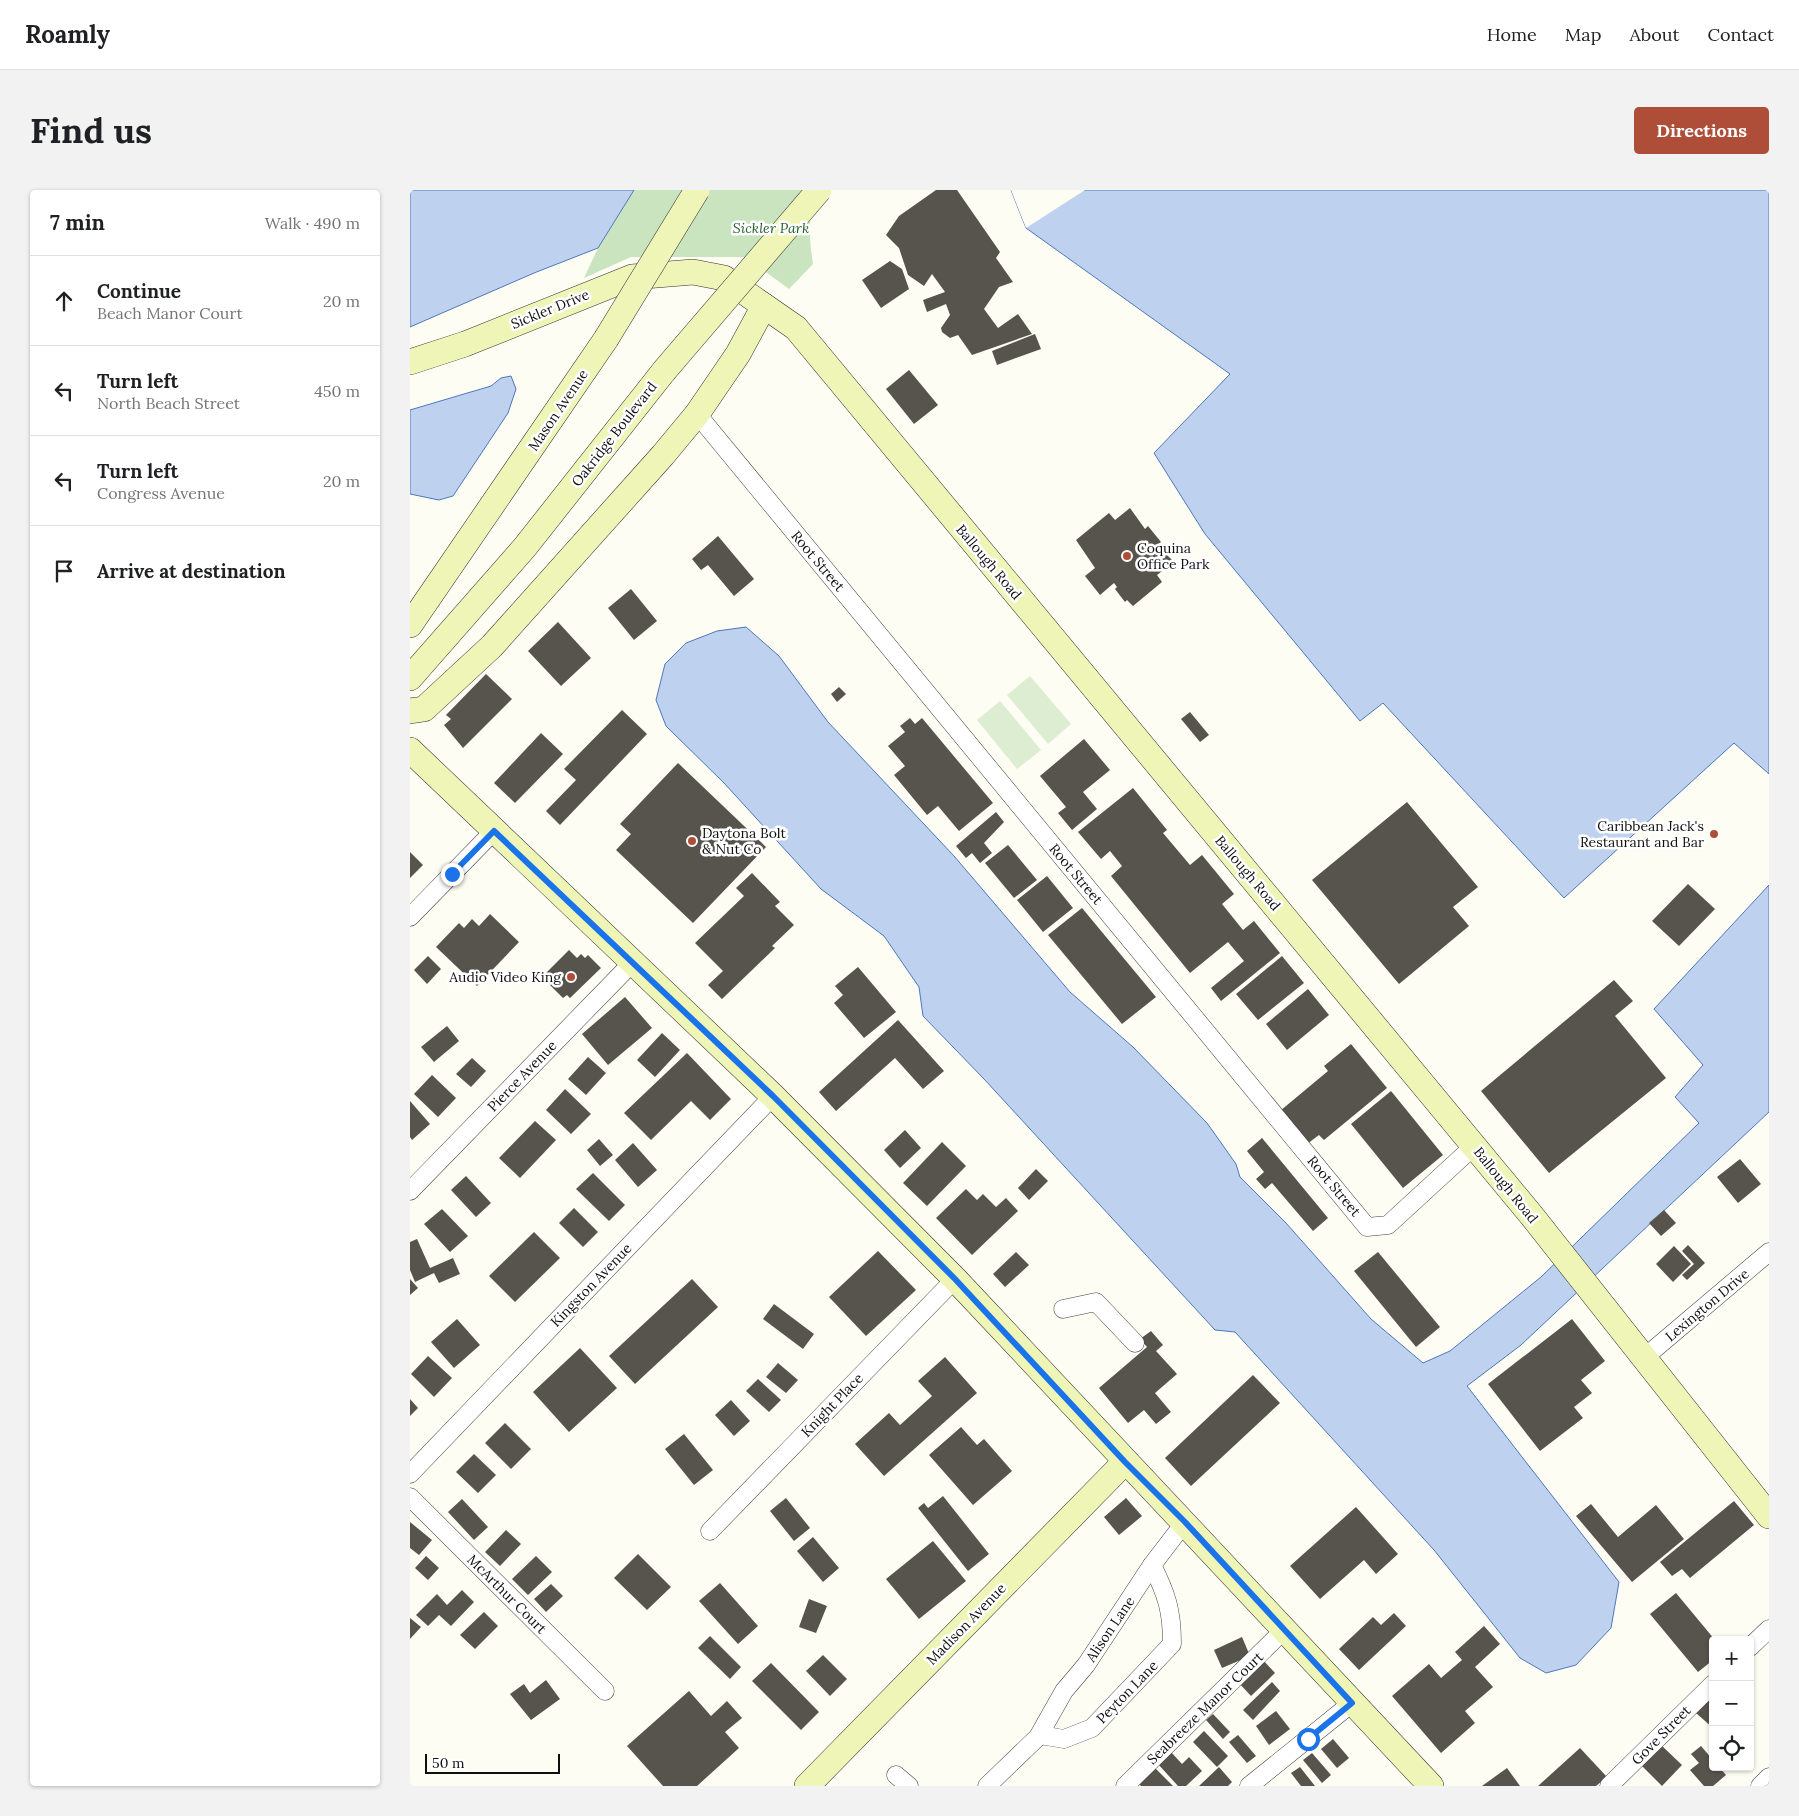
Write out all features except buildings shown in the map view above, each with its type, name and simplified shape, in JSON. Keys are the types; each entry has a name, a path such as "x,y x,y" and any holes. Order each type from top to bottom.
{"street":[{"name":"Mason Avenue","path":"410,625 606,339 697,190"},
{"name":"Oakridge Boulevard","path":"410,678 525,548 664,371 819,190"},
{"name":"Ballough Road","path":"693,272 724,278 796,328 1474,1146 1766,1507"},
{"name":"Sickler Drive","path":"410,362 465,344 632,276 693,272"},
{"path":"410,712 424,709 492,646 574,556 697,414 738,354 764,306"},
{"name":"Root Street","path":"697,414 1367,1227 1388,1225 1474,1146"},
{"path":"410,750 634,961 773,1096 955,1279 1431,1786"},
{"path":"410,917 494,831"},
{"name":"Pierce Avenue","path":"410,1191 634,961"},
{"name":"Kingston Avenue","path":"410,1474 773,1096"},
{"name":"Lexington Drive","path":"1645,1358 1769,1252"},
{"name":"Knight Place","path":"710,1531 955,1279"},
{"path":"1063,1309 1096,1302 1135,1343"},
{"name":"Madison Avenue","path":"807,1786 1125,1462"},
{"name":"McArthur Court","path":"410,1496 605,1691"},
{"name":"Alison Lane","path":"1038,1737 1064,1691 1086,1664 1152,1565 1185,1522"},
{"name":"Peyton Lane","path":"1038,1737 1040,1735 1064,1739 1092,1728 1172,1644 1172,1619 1167,1595 1152,1565"},
{"path":"1754,1643 1769,1629"},
{"name":"Seabreeze Manor Court","path":"1125,1786 1284,1630"},
{"name":"Gove Street","path":"1609,1786 1709,1688"},
{"path":"1249,1786 1352,1703"},
{"path":"987,1786 1038,1737"},
{"path":"1760,1786 1769,1777"}],"green space":[{"name":"Sickler Park","path":"634,190 820,190 815,197 810,215 813,264 789,289 745,257 631,257 584,278 598,248"},
{"path":"1030,676 1071,724 1048,744 1007,695"},
{"path":"1000,701 1041,750 1017,769 977,720"}],"water":[{"path":"410,190 634,190 598,248 534,273 410,327"},
{"path":"1011,190 1769,190 1769,774 1734,743 1564,898 1383,703 1360,721 1205,534 1154,453 1230,374 1026,228"},
{"path":"511,376 516,389 508,413 453,496 439,500 410,494 410,410 491,386 501,378"},
{"path":"746,627 779,656 828,722 954,856 1070,992 1133,1047 1207,1123 1236,1164 1240,1177 1286,1223 1371,1319 1423,1363 1450,1351 1541,1277 1699,1123 1675,1097 1703,1065 1654,1009 1769,885 1769,1112 1521,1345 1467,1386 1619,1582 1611,1628 1576,1665 1546,1673 1520,1658 1434,1550 1235,1332 1215,1330 984,1079 923,1016 919,987 884,936 821,889 724,783 666,726 656,700 665,664 686,643 717,631"}],"pier":[{"path":"1011,190 1085,190 1026,228"}],"place":[{"name":"Coquina Office Park","path":"1127,556"},
{"name":"Caribbean Jack's Restaurant and Bar","path":"1714,834"},
{"name":"Daytona Bolt & Nut Co","path":"692,841"},
{"name":"Audio Video King","path":"571,977"}],"route":[{"path":"452,874 494,831 634,961 773,1096 955,1279 1125,1462 1185,1522 1352,1703 1308,1739"}]}
